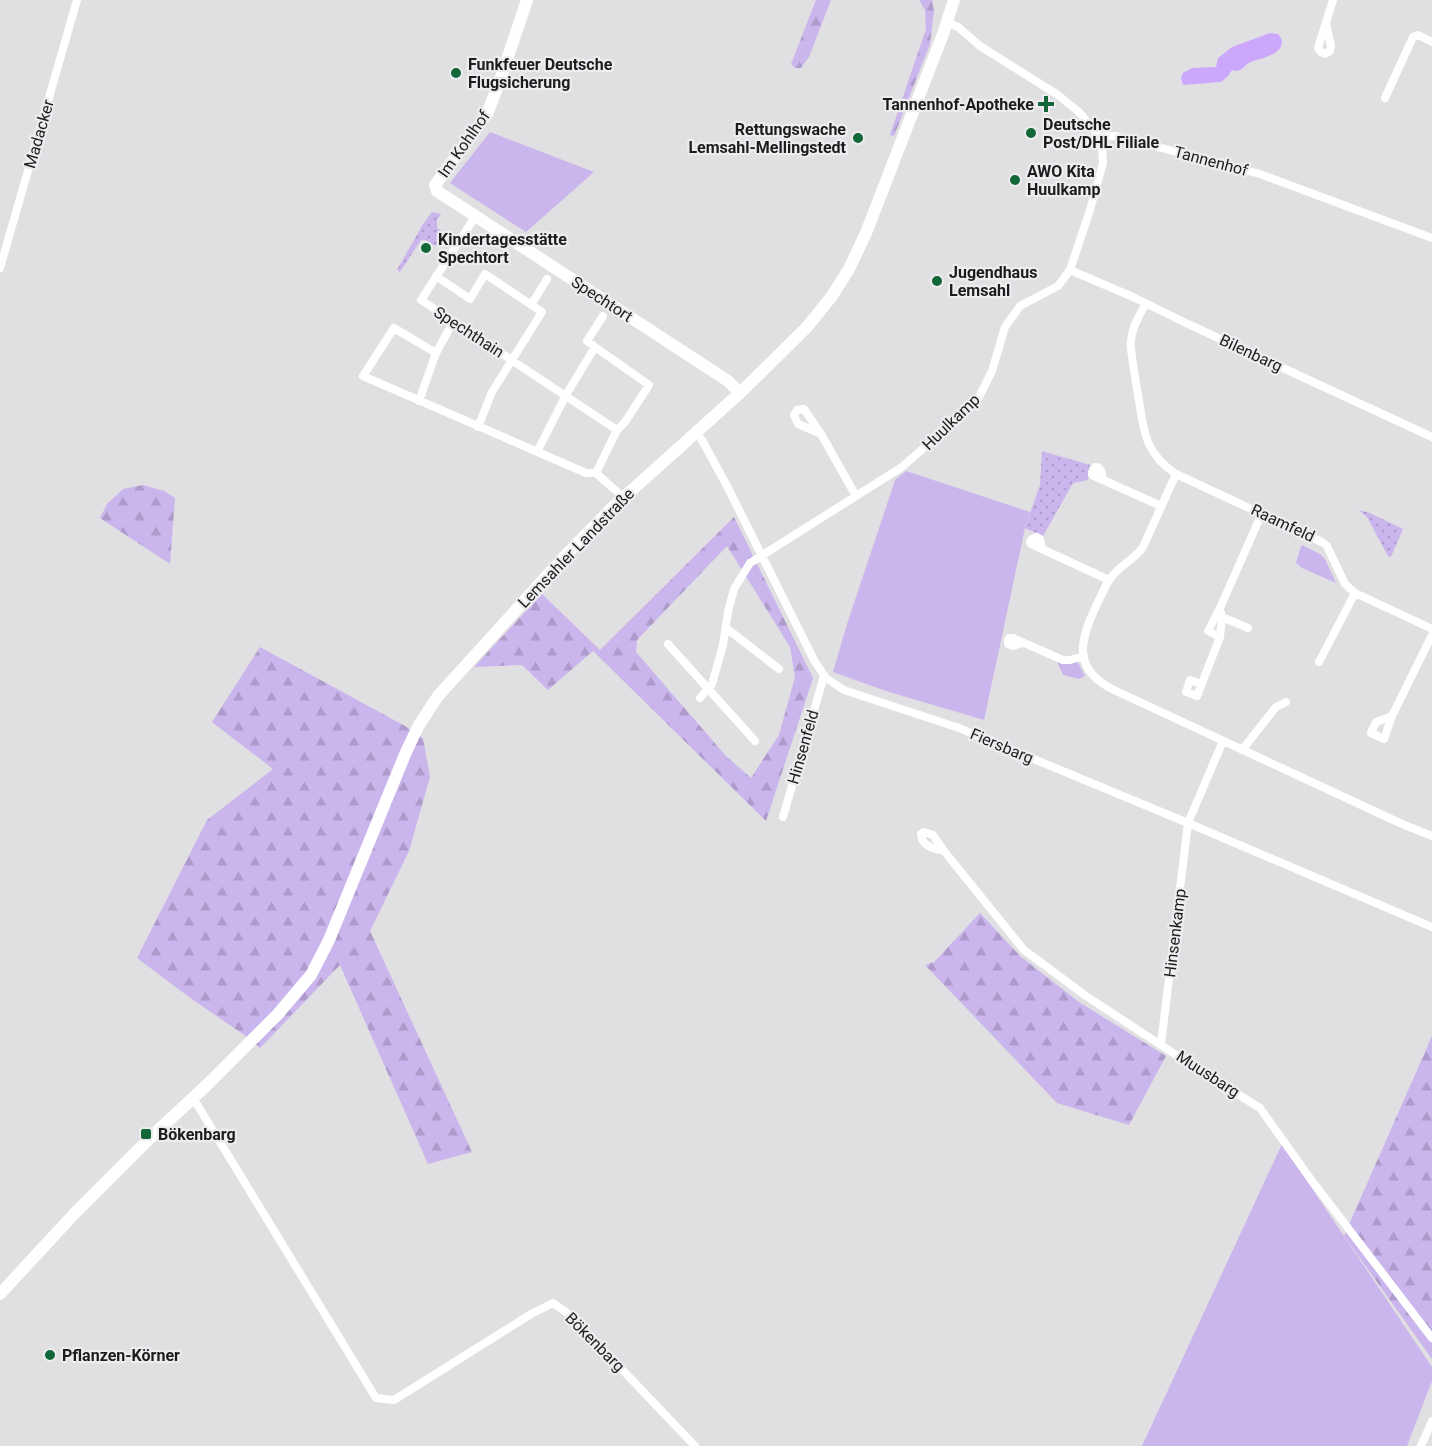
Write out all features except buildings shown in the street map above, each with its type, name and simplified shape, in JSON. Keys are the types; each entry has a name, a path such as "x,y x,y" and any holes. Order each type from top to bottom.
{"main road":[{"name":"Im Kohlhof","path":"435,185 487,114 527,0"},
{"name":"Lemsahler Landstraße","path":"0,1294 81,1207 278,1014 311,975 329,940 406,752 438,696 564,557 624,498 740,393 807,327 832,296 849,269 866,233 954,0"},
{"name":"Spechtort","path":"435,185 437,191 475,217 728,381 740,393"}],"street":[{"name":"Madacker","path":"0,268 77,0"},
{"path":"1326,24 1330,1"},
{"path":"947,22 958,27 980,46 1058,95 1080,113 1100,136"},
{"path":"1385,99 1413,37 1418,35 1432,42"},
{"name":"Tannenhof","path":"1100,136 1116,136 1254,172 1432,238"},
{"name":"Huulkamp","path":"700,698 708,689 717,671 734,588 750,563 911,459 968,409 979,397 992,371 1005,327 1020,306 1058,286 1070,270 1093,201 1103,162 1100,136"},
{"name":"Spechthain","path":"475,217 421,300 617,430"},
{"name":"Bilenbarg","path":"1070,270 1146,303 1432,437"},
{"name":"Spechthain","path":"436,276 470,298 485,274 542,312 511,359"},
{"path":"531,304 547,279"},
{"name":"Raamfeld","path":"1146,303 1133,329 1130,344 1143,429 1157,457 1176,474 1322,542 1327,546 1345,584 1355,593 1432,629"},
{"path":"596,473 617,430 625,422 649,385 587,341 603,316"},
{"path":"419,401 436,353 453,322"},
{"path":"436,353 393,328 363,376 586,473 596,473 624,498"},
{"path":"537,452 566,395 595,347"},
{"path":"478,427 492,392 511,359"},
{"name":"Fiersbarg","path":"696,433 723,479 815,662 824,676 836,686 959,728 1432,927"},
{"path":"821,434 856,496"},
{"path":"1176,474 1140,552 1109,580 1085,632 1084,656 1091,673 1102,684 1432,836"},
{"path":"1103,480 1161,506"},
{"path":"1220,636 1208,631 1221,612 1262,513"},
{"path":"1042,548 1109,580"},
{"path":"1319,662 1355,593"},
{"path":"1221,612 1248,628"},
{"path":"1201,684 1220,636 1221,612"},
{"path":"726,628 779,669"},
{"path":"1392,716 1432,634"},
{"path":"1023,643 1063,660 1084,656"},
{"path":"668,644 755,741"},
{"name":"Hinsenfeld","path":"783,818 824,676"},
{"path":"1242,750 1276,707 1286,702"},
{"name":"Hinsenkamp","path":"1161,1044 1188,823 1223,741"},
{"name":"Muusbarg","path":"944,852 1024,950 1086,996 1260,1108 1312,1181 1432,1338"},
{"name":"Bökenbarg","path":"192,1098 376,1398 394,1400 531,1314 554,1303 570,1315 695,1446"},
{"path":"1421,1446 1432,1421"}],"green space":[{"path":"816,0 831,0 809,57 801,68 795,68 791,64"},
{"path":"919,0 932,0 934,11 930,44 894,136 890,135 926,29 925,10"},
{"path":"490,132 594,172 526,232 450,183"},
{"path":"432,212 441,214 437,220 437,228 450,236 443,246 421,240 400,272 397,270"},
{"path":"1042,451 1090,465 1088,480 1073,483 1043,536 1025,528 1040,485"},
{"path":"906,471 1030,512 984,720 886,691 833,672 895,480"},
{"path":"143,485 164,491 175,498 170,564 100,518 107,504 123,489"},
{"path":"1359,510 1403,529 1391,557 1388,556 1367,517"},
{"path":"734,517 813,678 766,821 593,651 548,690 522,665 474,667 542,594 600,650","holes":["727,546 790,647 795,677 779,735 751,778 726,756 636,652 637,640"]},
{"path":"1302,545 1325,559 1336,583 1296,563"},
{"path":"260,647 423,738 430,777 409,851 370,931 472,1152 428,1164 340,965 260,1048 137,958 207,820 273,769 212,722"},
{"path":"1077,661 1085,676 1079,679 1063,675 1057,662"},
{"path":"980,913 1020,956 1079,1002 1166,1056 1129,1125 1057,1103 925,965 934,962"},
{"path":"1432,1036 1432,1359 1344,1236"},
{"path":"1282,1144 1432,1367 1432,1381 1407,1446 1142,1446"}],"shaded area":[{"path":"1270,33 1278,34 1282,40 1280,48 1273,54 1249,63 1240,70 1232,70 1221,82 1183,85 1181,78 1183,73 1192,68 1216,67 1218,58 1232,47"}],"place":[{"name":"Funkfeuer Deutsche Flugsicherung","path":"456,73"},
{"name":"Tannenhof-Apotheke","path":"1046,104"},
{"name":"Deutsche Post/DHL Filiale","path":"1031,133"},
{"name":"Rettungswache Lemsahl-Mellingstedt","path":"858,138"},
{"name":"AWO Kita Huulkamp","path":"1015,180"},
{"name":"Kindertagesstätte Spechtort","path":"426,248"},
{"name":"Jugendhaus Lemsahl","path":"937,281"},
{"name":"Bökenbarg","path":"146,1134"},
{"name":"Pflanzen-Körner","path":"50,1355"}]}
